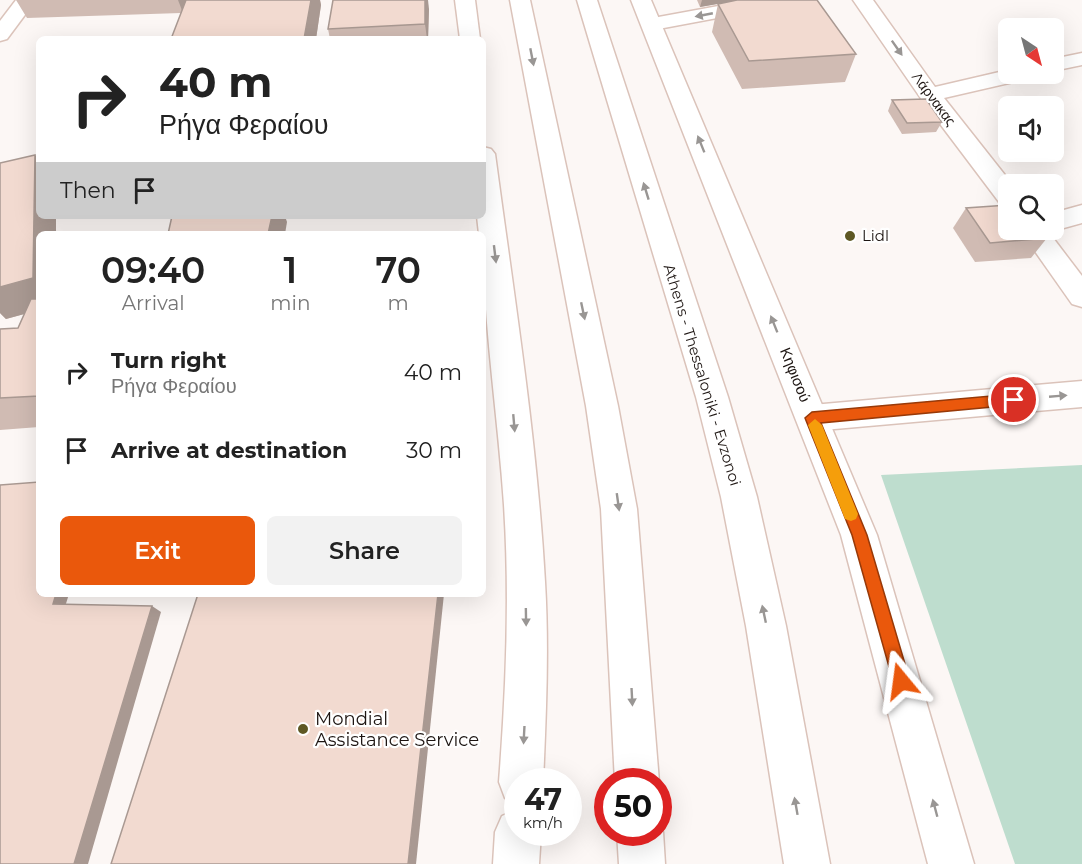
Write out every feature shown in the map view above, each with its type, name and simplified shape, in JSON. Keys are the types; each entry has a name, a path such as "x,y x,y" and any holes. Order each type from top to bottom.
{"main road":[{"path":"0,35 26,0"},
{"path":"465,0 470,36"},
{"path":"520,0 602,406 619,509 635,768"},
{"name":"Athens - Thessaloniki - Evzonoi","path":"587,0 712,397 739,496 766,627 807,864"},
{"path":"647,12 782,0"},
{"name":"Λάρνακας","path":"863,0 930,94 998,183"},
{"name":"Κηφισού","path":"647,12 859,535 951,864"},
{"path":"1064,63 1082,59"},
{"path":"930,94 998,79"},
{"path":"486,179 508,365 525,557 527,688 522,768"},
{"path":"1064,219 1082,214"},
{"path":"1040,240 1082,297"},
{"path":"812,418 1082,394"},
{"path":"516,864 517,846"},
{"path":"641,846 642,864"}],"green space":[{"path":"1082,465 1082,864 1015,864 881,475"}],"building":[{"path":"186,0 311,0 305,36 172,36"},
{"path":"333,0 425,0 425,24 328,29"},
{"path":"737,0 817,0 856,54 749,61 718,4"},
{"path":"926,99 942,122 907,123 892,100"},
{"path":"35,155 33,278 0,287 0,163"},
{"path":"998,206 998,240 1024,240 990,243 966,208"},
{"path":"171,219 271,219 269,231 169,231"},
{"path":"31,299 36,299 36,396 0,398 0,329 18,328"},
{"path":"36,482 36,597 55,597 53,604 152,606 74,864 0,864 0,485"},
{"name":"Mondial Assistance Service","path":"197,597 438,597 408,864 111,864"}],"slow traffic":[{"path":"815,425 851,514"}],"place":[{"name":"Lidl","path":"850,236"},
{"name":"Mondial Assistance Service","path":"303,729"}],"route":[{"path":"901,681 859,535 812,418 1014,400"}]}
